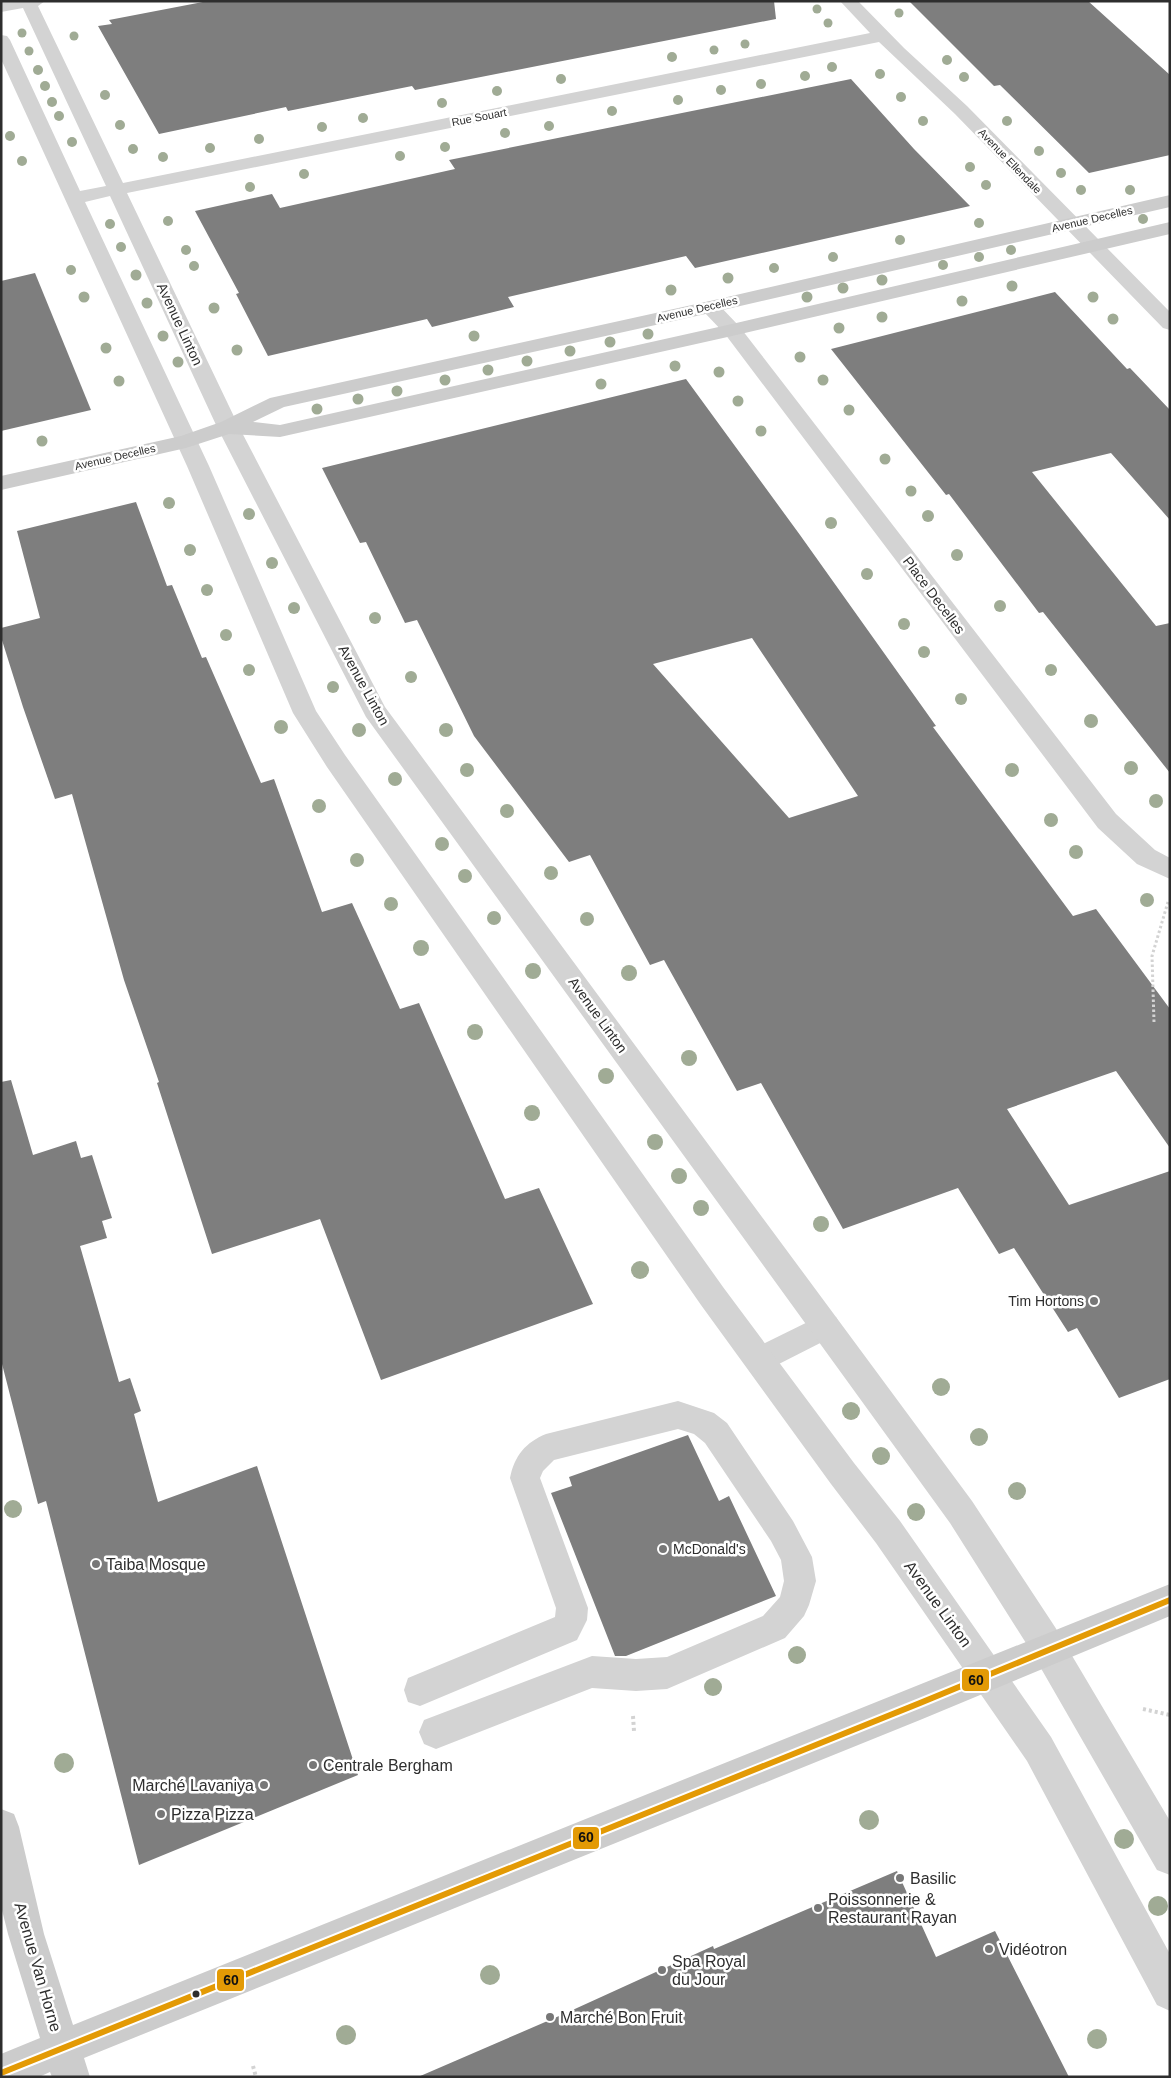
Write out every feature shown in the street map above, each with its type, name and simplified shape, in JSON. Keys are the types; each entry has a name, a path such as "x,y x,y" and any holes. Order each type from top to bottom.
{"street":[{"name":"Avenue Ellendale","path":"848,1 961,110 1170,324"},
{"path":"1,7 31,2"},
{"name":"Avenue Linton","path":"31,2 228,427 375,711 982,1542 1108,1747 1170,1857"},
{"name":"Rue Souart","path":"75,198 883,36"},
{"name":"Avenue Linton","path":"1,40 75,198 173,416 186,440 305,713 342,769 701,1279 988,1673 1039,1748 1170,1992"},
{"name":"Avenue Decelles","path":"1,483 186,440 228,427 277,402 710,307 1170,202"},
{"name":"Avenue Decelles","path":"228,427 280,431 732,330 1170,228"},
{"name":"Place Decelles","path":"710,307 732,330 1106,822 1146,857 1170,869"},
{"path":"1,2073 66,2063 988,1673 1050,1651 1170,1600"},
{"name":"Avenue Van Horne","path":"1,1827 26,1934 66,2063"}],"lane":[{"path":"761,1359 826,1326"},
{"path":"420,1690 566,1629 571,1620 572,1608 526,1478 526,1467 536,1454 546,1448 678,1415 704,1422 716,1433 782,1531 796,1557 800,1582 793,1606 774,1626 667,1673 592,1672 436,1732"}],"path":[{"path":"1154,1022 1152,956 1170,898"},
{"path":"1143,1709 1170,1716"},
{"path":"253,2066 256,2077"}],"building":[{"path":"208,1 774,1 776,19 415,90 412,86 288,111 286,107 159,134 98,26 112,24 109,20"},
{"path":"909,1 1088,1 1170,75 1170,155 1089,173 1000,85 994,86"},
{"path":"851,79 914,149 970,206 695,268 686,256 508,297 514,307 432,327 427,319 268,356 236,294 239,293 195,211 272,194 280,208 455,169 449,160"},
{"path":"35,273 91,410 1,431 1,281"},
{"path":"1055,292 1127,369 1130,368 1170,410 1170,520 1111,453 1032,472 1156,626 1170,623 1170,773 1043,612 1039,613 949,494 946,495 831,349"},
{"path":"686,379 936,726 933,727 1073,916 1096,909 1170,1009 1170,1148 1116,1071 1007,1109 1069,1205 1170,1171 1170,1379 1119,1398 1077,1328 1068,1332 1014,1248 999,1254 958,1188 843,1229 761,1083 737,1091 664,960 650,965 590,855 569,862 474,736 417,620 405,623 366,542 360,543 322,468","holes":["752,638 858,796 789,818 653,664"]},
{"path":"136,502 167,586 172,585 202,658 206,657 261,783 274,779 322,912 352,903 400,1009 419,1003 505,1199 539,1188 593,1304 381,1380 320,1219 212,1254 157,1083 159,1082 124,980 72,794 55,799 1,637 1,628 40,618 17,531"},
{"path":"11,1080 33,1155 76,1141 81,1158 92,1155 112,1218 102,1221 107,1238 80,1246 119,1382 130,1378 141,1411 134,1414 158,1502 257,1466 358,1775 139,1865 46,1501 38,1504 1,1360 1,1082"},
{"name":"McDonald's","path":"688,1435 719,1501 729,1496 776,1596 626,1656 615,1656 551,1493 572,1486 569,1477"},
{"path":"897,1871 936,1957 995,1931 1069,2077 418,2077 566,2013 713,1946 714,1949"}],"transit line":[{"name":"60","path":"1,2073 920,1703 1170,1600"}],"place":[{"name":"Tim Hortons","path":"1094,1301"},
{"name":"McDonald's","path":"663,1549"},
{"name":"Taiba Mosque","path":"96,1564"},
{"name":"Centrale Bergham","path":"313,1765"},
{"name":"Marché Lavaniya","path":"264,1785"},
{"name":"Pizza Pizza","path":"161,1814"},
{"name":"Basilic","path":"900,1878"},
{"name":"Poissonnerie & Restaurant Rayan","path":"818,1908"},
{"name":"Vidéotron","path":"989,1949"},
{"name":"Spa Royal du Jour","path":"662,1970"},
{"name":"Marché Bon Fruit","path":"550,2017"}]}
